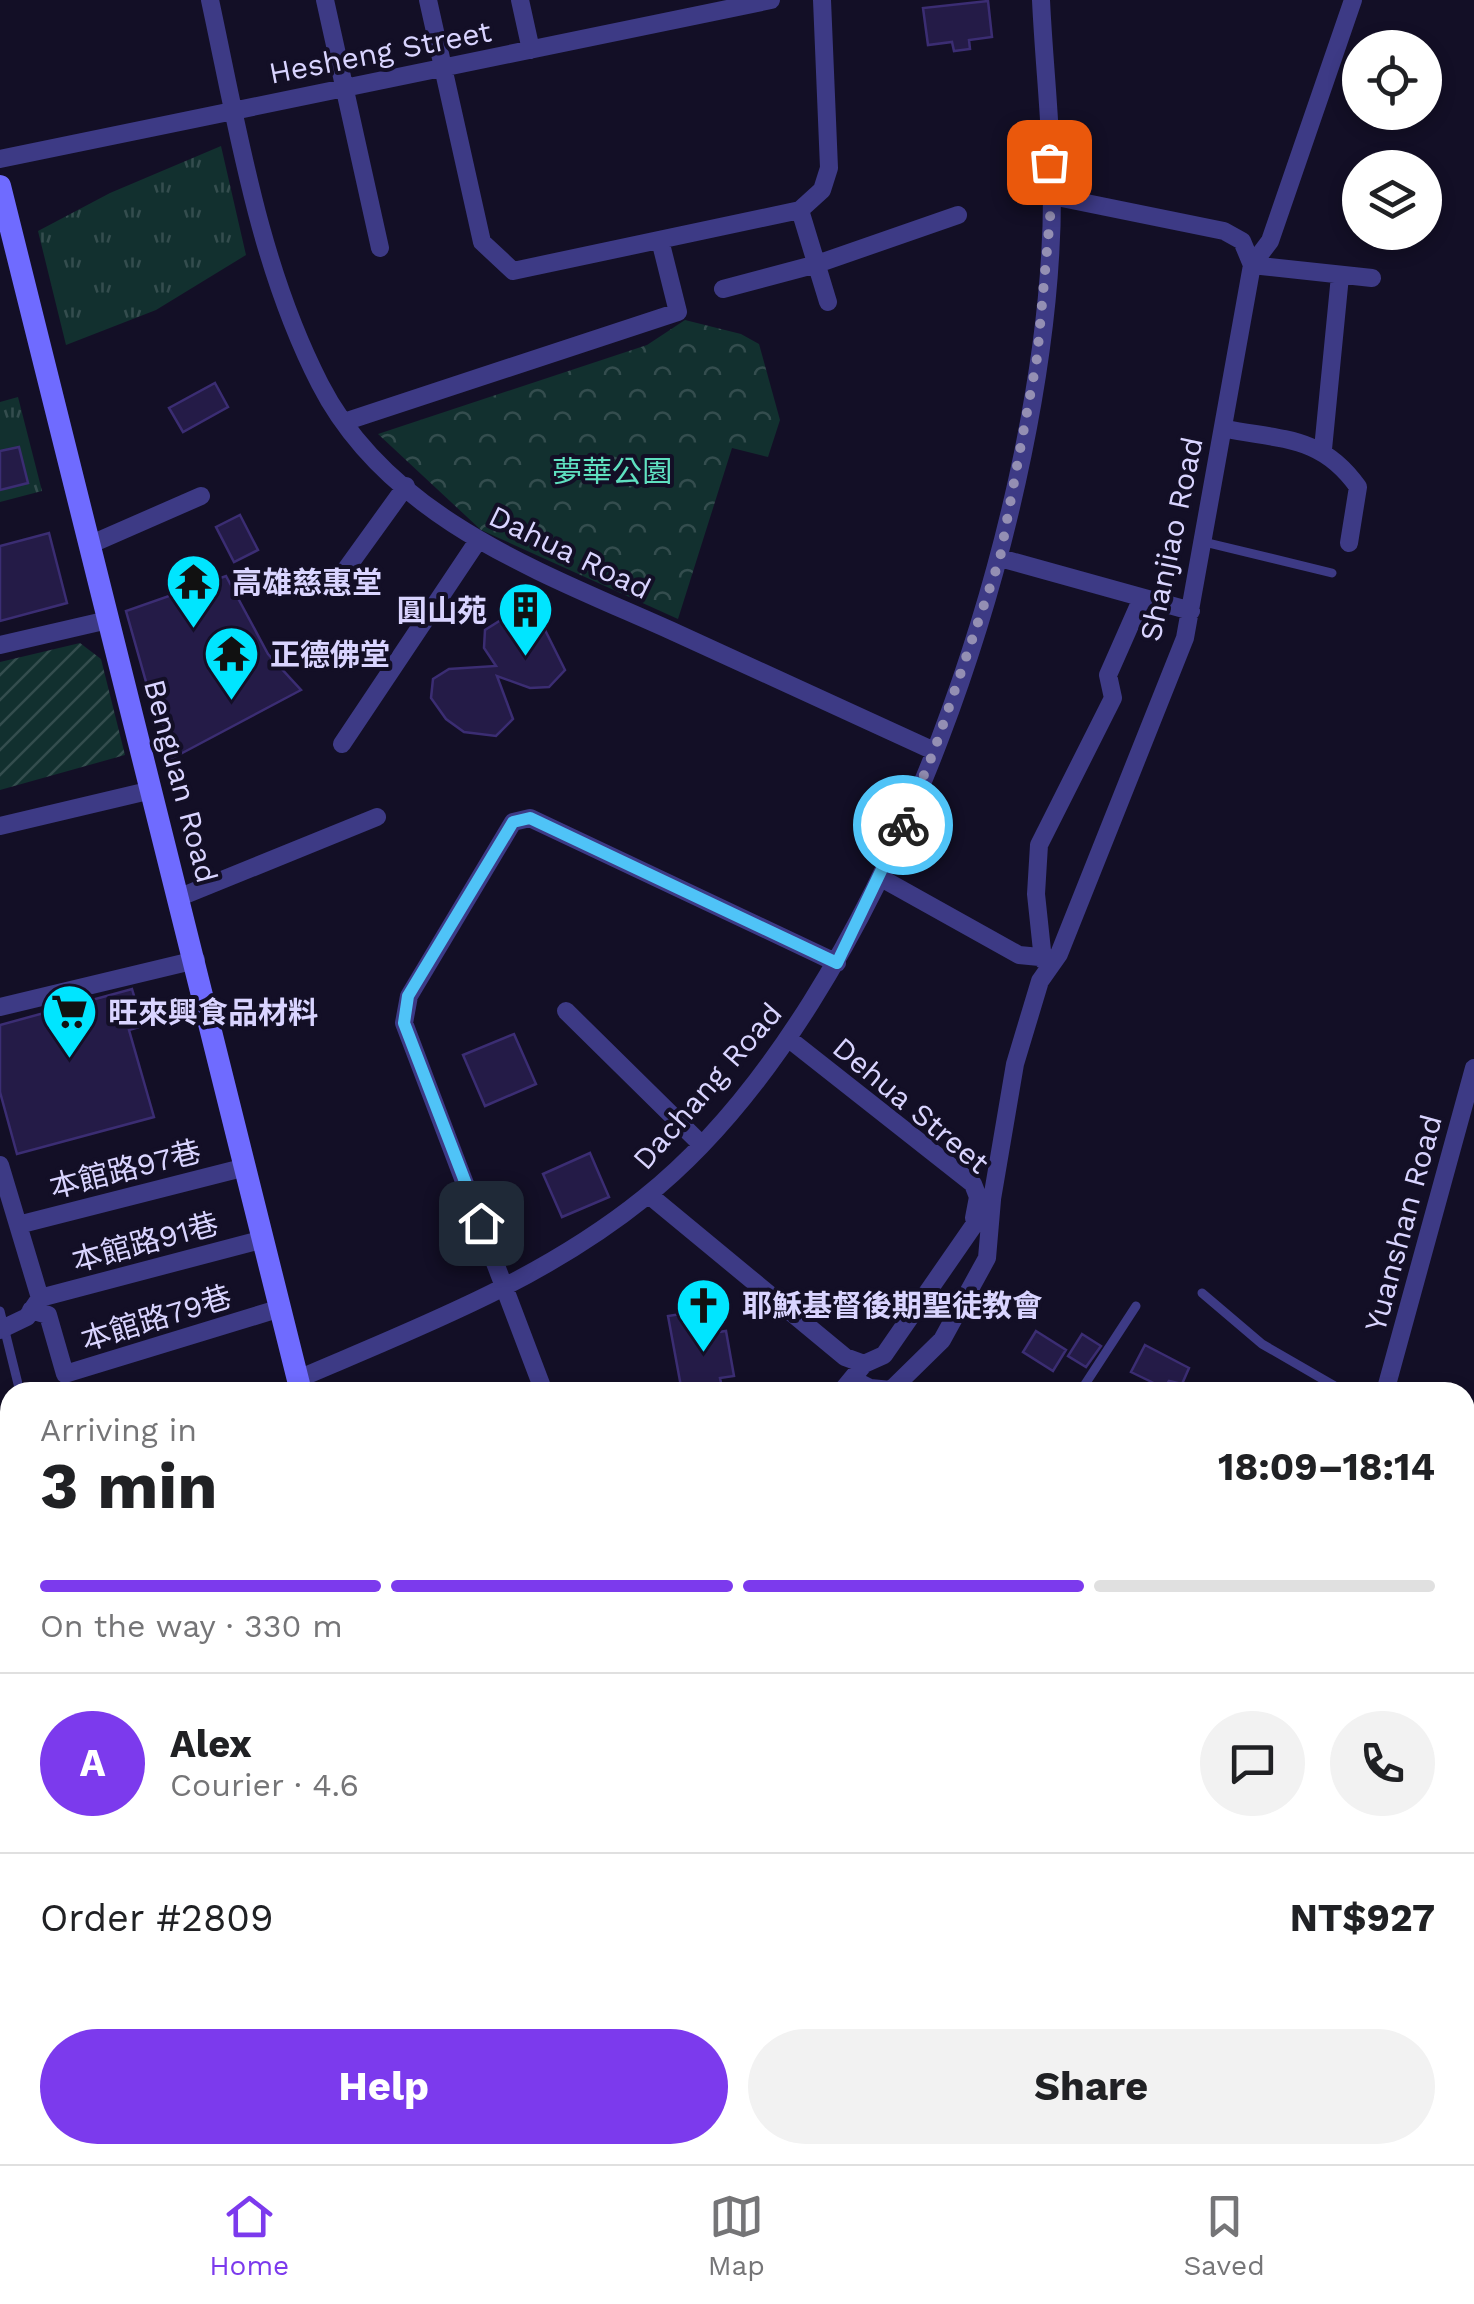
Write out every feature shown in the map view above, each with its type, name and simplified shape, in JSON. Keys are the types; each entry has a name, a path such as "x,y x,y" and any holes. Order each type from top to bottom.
{"street":[{"name":"Dahua Road","path":"210,0 274,280 321,387 344,422 406,486 478,542 934,751"},
{"path":"325,0 380,248"},
{"path":"428,0 482,242 514,271 800,210 822,190 828,168 822,0"},
{"path":"520,0 531,50"},
{"name":"Hesheng Street","path":"0,159 770,0"},
{"name":"Dachang Road","path":"309,1382 506,1290 608,1226 649,1194 701,1144 789,1039 837,963 881,878 934,751 1000,558 1032,395 1052,196 1041,0"},
{"name":"Shanjiao Road","path":"910,1382 942,1340 986,1258 1015,1064 1040,981 1191,611 1252,265 1270,241 1353,0"},
{"name":"Benguan Road","path":"0,186 299,1382"},
{"path":"1052,196 1224,231 1242,241 1252,265 1372,278"},
{"path":"800,210 828,302"},
{"path":"722,289 817,264 958,215"},
{"path":"344,422 678,312 660,240"},
{"path":"1323,449 1340,276"},
{"path":"1226,428 1323,449 1358,487 1349,543"},
{"path":"331,590 406,486"},
{"path":"89,546 201,496"},
{"path":"342,744 478,542"},
{"path":"1000,558 1191,611"},
{"path":"881,878 1020,954 1051,957 1036,894 1039,845 1113,698 1108,675 1142,598"},
{"path":"0,644 108,620"},
{"path":"0,826 152,790"},
{"path":"180,897 377,818"},
{"path":"540,1382 404,1023 408,996 513,822 530,818 837,963"},
{"path":"0,1008 196,960"},
{"path":"566,1012 701,1144"},
{"name":"Dehua Street","path":"789,1039 973,1184 978,1197 973,1221"},
{"name":"Yuanshan Road","path":"1388,1382 1474,1068"},
{"path":"0,1165 36,1304 2,1323"},
{"name":"本館路97巷","path":"18,1224 246,1167"},
{"path":"649,1194 846,1358 852,1378 884,1356 973,1221 992,1199"},
{"name":"本館路91巷","path":"36,1304 264,1239"},
{"name":"本館路79巷","path":"36,1304 48,1315 65,1374 281,1308"}],"lane":[{"path":"1204,542 1332,573"},
{"path":"1202,1293 1262,1344 1328,1382"},
{"path":"1087,1382 1136,1306"},
{"path":"2,1323 17,1382"}],"green space":[{"path":"221,146 246,255 156,310 66,345 38,231 110,193"},
{"name":"夢華公園","path":"685,320 741,334 759,344 780,420 768,457 732,448 678,619 481,530 378,434 647,345"},
{"path":"18,397 42,491 0,502 0,402"},
{"path":"80,643 101,659 125,755 0,790 0,662"}],"building":[{"path":"988,1 992,37 969,40 970,49 954,51 952,42 928,45 923,8"},
{"path":"215,383 228,407 183,432 169,408"},
{"path":"19,447 28,483 0,490 0,451"},
{"path":"240,515 258,550 234,562 216,527"},
{"path":"49,533 67,603 0,621 0,546"},
{"name":"高雄慈惠堂","path":"226,576 268,654 301,690 171,759 159,708 154,710 126,611"},
{"path":"522,618 544,628 565,670 549,687 530,688 497,676 513,719 496,736 464,732 446,719 431,698 433,679 449,669 496,666 484,648 485,630 501,620"},
{"name":"旺來興食品材料","path":"132,989 143,1026 129,1030 154,1117 17,1154 0,1092 0,1025"},
{"path":"514,1034 536,1084 485,1106 463,1055"},
{"path":"590,1153 609,1197 562,1217 543,1174"},
{"name":"耶穌基督後期聖徒教會","path":"707,1310 711,1333 726,1331 734,1376 720,1378 721,1382 680,1382 668,1316"},
{"path":"1036,1331 1066,1350 1053,1371 1023,1352"},
{"path":"1082,1334 1101,1346 1086,1367 1068,1356"},
{"path":"1145,1345 1189,1368 1183,1382 1152,1382 1131,1372"}],"way so far":[{"path":"903,825 934,751 1000,558 1037,358 1052,196 1049,162"}],"place":[{"name":"高雄慈惠堂","path":"193,631"},
{"name":"圓山苑","path":"526,659"},
{"name":"正德佛堂","path":"231,703"},
{"name":"旺來興食品材料","path":"69,1061"},
{"name":"耶穌基督後期聖徒教會","path":"703,1354"}],"route":[{"path":"481,1223 404,1023 408,996 513,822 530,818 837,963 881,878 903,825"}]}
